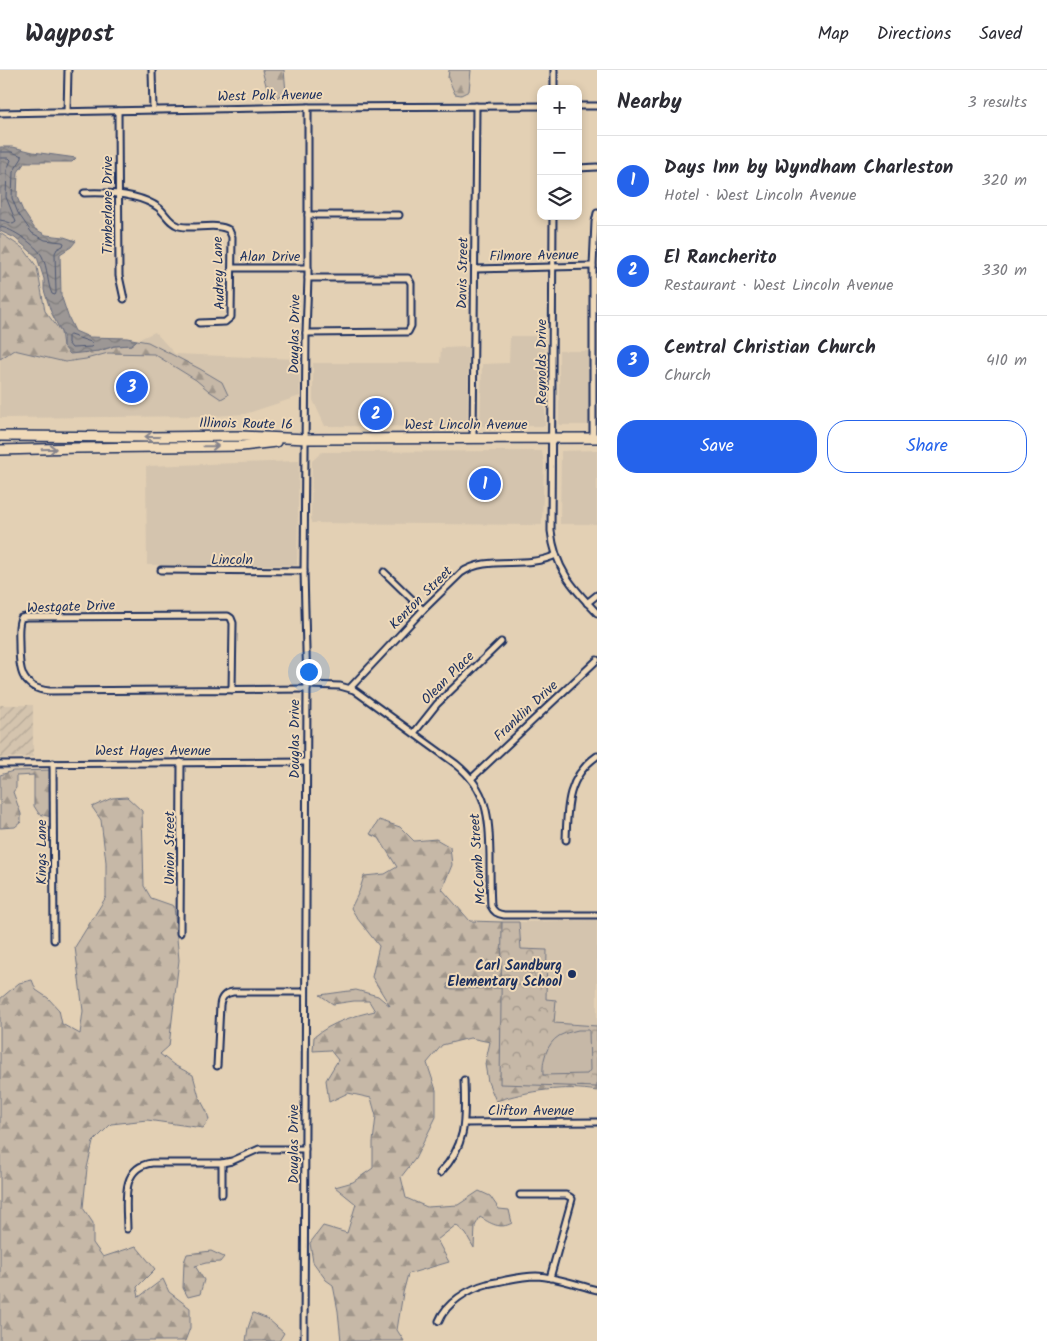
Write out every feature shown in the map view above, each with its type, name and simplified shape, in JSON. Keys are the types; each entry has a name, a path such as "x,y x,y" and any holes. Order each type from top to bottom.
{"main road":[{"name":"Illinois Route 16","path":"0,436 241,436 306,439"},
{"name":"West Lincoln Avenue","path":"306,439 595,438"},
{"name":"Illinois Route 16","path":"0,450 242,446 306,439"}],"street":[{"path":"68,70 68,112"},
{"path":"152,70 153,110"},
{"path":"554,70 554,85"},
{"name":"West Polk Avenue","path":"0,113 308,106 537,106"},
{"name":"Douglas Drive","path":"304,1341 307,687 304,571 308,106"},
{"name":"Davis Street","path":"473,439 476,106"},
{"path":"582,106 597,106"},
{"name":"Timberlane Drive","path":"118,111 119,276 124,299"},
{"path":"582,168 597,167"},
{"name":"Audrey Lane","path":"84,193 104,192 134,197 156,206 169,220 180,226 226,228 231,233 231,317 225,322 198,324"},
{"path":"595,438 593,266 597,213"},
{"path":"308,216 399,215"},
{"name":"Reynolds Drive","path":"553,220 552,541 562,569 572,586 597,613"},
{"name":"Filmore Avenue","path":"475,269 593,266"},
{"name":"Alan Drive","path":"232,268 308,268"},
{"path":"306,333 408,332 411,326 411,283 408,278 308,278"},
{"name":"Kenton Street","path":"350,688 460,573 473,566 528,563 556,555"},
{"name":"Lincoln","path":"161,570 304,571"},
{"path":"384,572 423,610"},
{"path":"587,603 597,595"},
{"name":"Westgate Drive","path":"232,690 233,623 228,616 26,616 21,618 20,621 21,673 29,683 40,689 232,690 307,687"},
{"name":"Olean Place","path":"414,733 441,699 501,642"},
{"name":"Franklin Drive","path":"471,779 597,660"},
{"name":"McComb Street","path":"307,687 340,686 350,688 361,694 460,768 471,779 483,799 488,819 491,906 494,911 504,915 597,914"},
{"path":"566,840 567,810 571,789 581,771 597,756"},
{"name":"Union Street","path":"180,933 181,762"},
{"name":"West Hayes Avenue","path":"0,764 306,762"},
{"name":"Kings Lane","path":"53,763 54,940"},
{"path":"217,1066 220,1001 226,994 233,992 305,992"},
{"path":"440,1173 455,1154 462,1137 465,1122 464,1080"},
{"name":"Clifton Avenue","path":"465,1122 597,1122"},
{"path":"127,1229 127,1183 136,1169 146,1164 222,1163 232,1161 259,1149 305,1149"},
{"path":"222,1163 222,1194"},
{"path":"520,1195 568,1195 572,1199 550,1278"},
{"path":"440,1321 442,1313 448,1307 464,1295 483,1285 526,1276 550,1278 597,1290"}],"shaded area":[{"path":"155,332 175,354 299,359 300,396 245,414 215,416 0,418 0,346 99,351 114,346 131,345 137,340"},
{"path":"510,336 545,336 545,426 480,426 482,364 509,363"},
{"path":"469,347 467,427 325,426 313,400 313,363 440,363 441,348"},
{"path":"559,351 590,351 590,425 559,425"},
{"path":"597,450 597,524 560,524 561,451"},
{"path":"542,451 544,463 542,525 311,523 312,461 322,452"},
{"path":"299,461 297,565 147,565 146,466"},
{"path":"0,705 33,705 33,757 0,758"},
{"name":"Carl Sandburg Elementary School","path":"597,920 597,1026 554,1024 546,999 547,950 521,949 519,922"}],"green space":[{"path":"262,70 284,70 286,92 274,99 267,89"},
{"path":"449,70 471,70 469,91 461,95 455,94 448,78"},
{"path":"0,233 24,249 37,267 45,311 61,332 63,346 99,351 115,346 131,345 137,340 148,342 222,382 228,395 221,399 196,380 154,354 108,353 65,362 14,350 0,359"},
{"path":"52,770 51,817 39,814 34,806 34,775 16,776 16,788 13,792 21,814 21,822 15,827 0,828 0,775 13,771"},
{"path":"127,797 142,811 144,886 151,898 174,906 179,960 169,1046 160,1054 174,1065 193,1075 199,1097 209,1120 203,1128 147,1120 111,1124 93,1142 87,1168 83,1208 93,1223 93,1243 103,1257 136,1246 155,1269 137,1287 139,1297 163,1279 169,1292 190,1308 190,1328 185,1341 0,1341 0,999 19,983 32,980 36,990 48,998 59,1010 62,1024 80,1034 83,1011 75,947 106,897 106,862 101,820 92,807 112,798"},
{"path":"379,820 400,827 414,841 436,839 450,847 452,865 442,889 470,921 502,922 508,934 508,980 447,984 448,989 503,988 597,1079 597,1091 584,1089 546,1090 496,1101 488,1082 485,1064 490,1042 470,1038 442,1045 427,1063 436,1090 436,1117 415,1159 401,1177 406,1198 427,1207 458,1205 479,1191 490,1196 499,1209 509,1210 512,1223 499,1226 480,1217 475,1226 474,1248 466,1234 456,1225 437,1240 449,1262 408,1274 397,1330 404,1341 341,1341 333,1285 326,1280 313,1262 310,1243 323,1226 347,1233 356,1204 335,1187 353,1182 373,1168 376,1116 371,1098 348,1093 329,1102 326,1080 338,1060 330,1050 313,1051 314,1037 328,1027 343,1020 375,1011 369,1001 333,1004 320,995 356,990 378,996 390,1006 372,977 379,946 351,908 364,876 385,874 397,867 379,838 370,834"},
{"path":"502,922 519,922 521,949 547,950 546,999 556,1000 554,1023 597,1026 597,1087 500,1084"},
{"path":"578,1030 589,1030 590,1070 587,1074 543,1075 544,1059 551,1044 561,1035"},
{"path":"211,1251 224,1257 220,1262 195,1266 204,1280 200,1294 188,1297 183,1288 184,1262 187,1254"},
{"path":"253,1313 268,1319 284,1333 279,1341 246,1341"}],"water":[{"path":"0,147 13,147 76,158 72,162 25,162 18,172 17,197 23,211 35,229 46,235 64,237 76,241 71,247 60,254 61,295 75,331 89,337 137,340 131,345 70,354 63,346 63,336 51,312 37,257 15,238 0,231"}],"place":[{"name":"Central Christian Church","path":"132,387"},
{"name":"El Rancherito","path":"376,414"},
{"name":"Days Inn by Wyndham Charleston","path":"485,484"},
{"name":"Carl Sandburg Elementary School","path":"572,974"}]}
